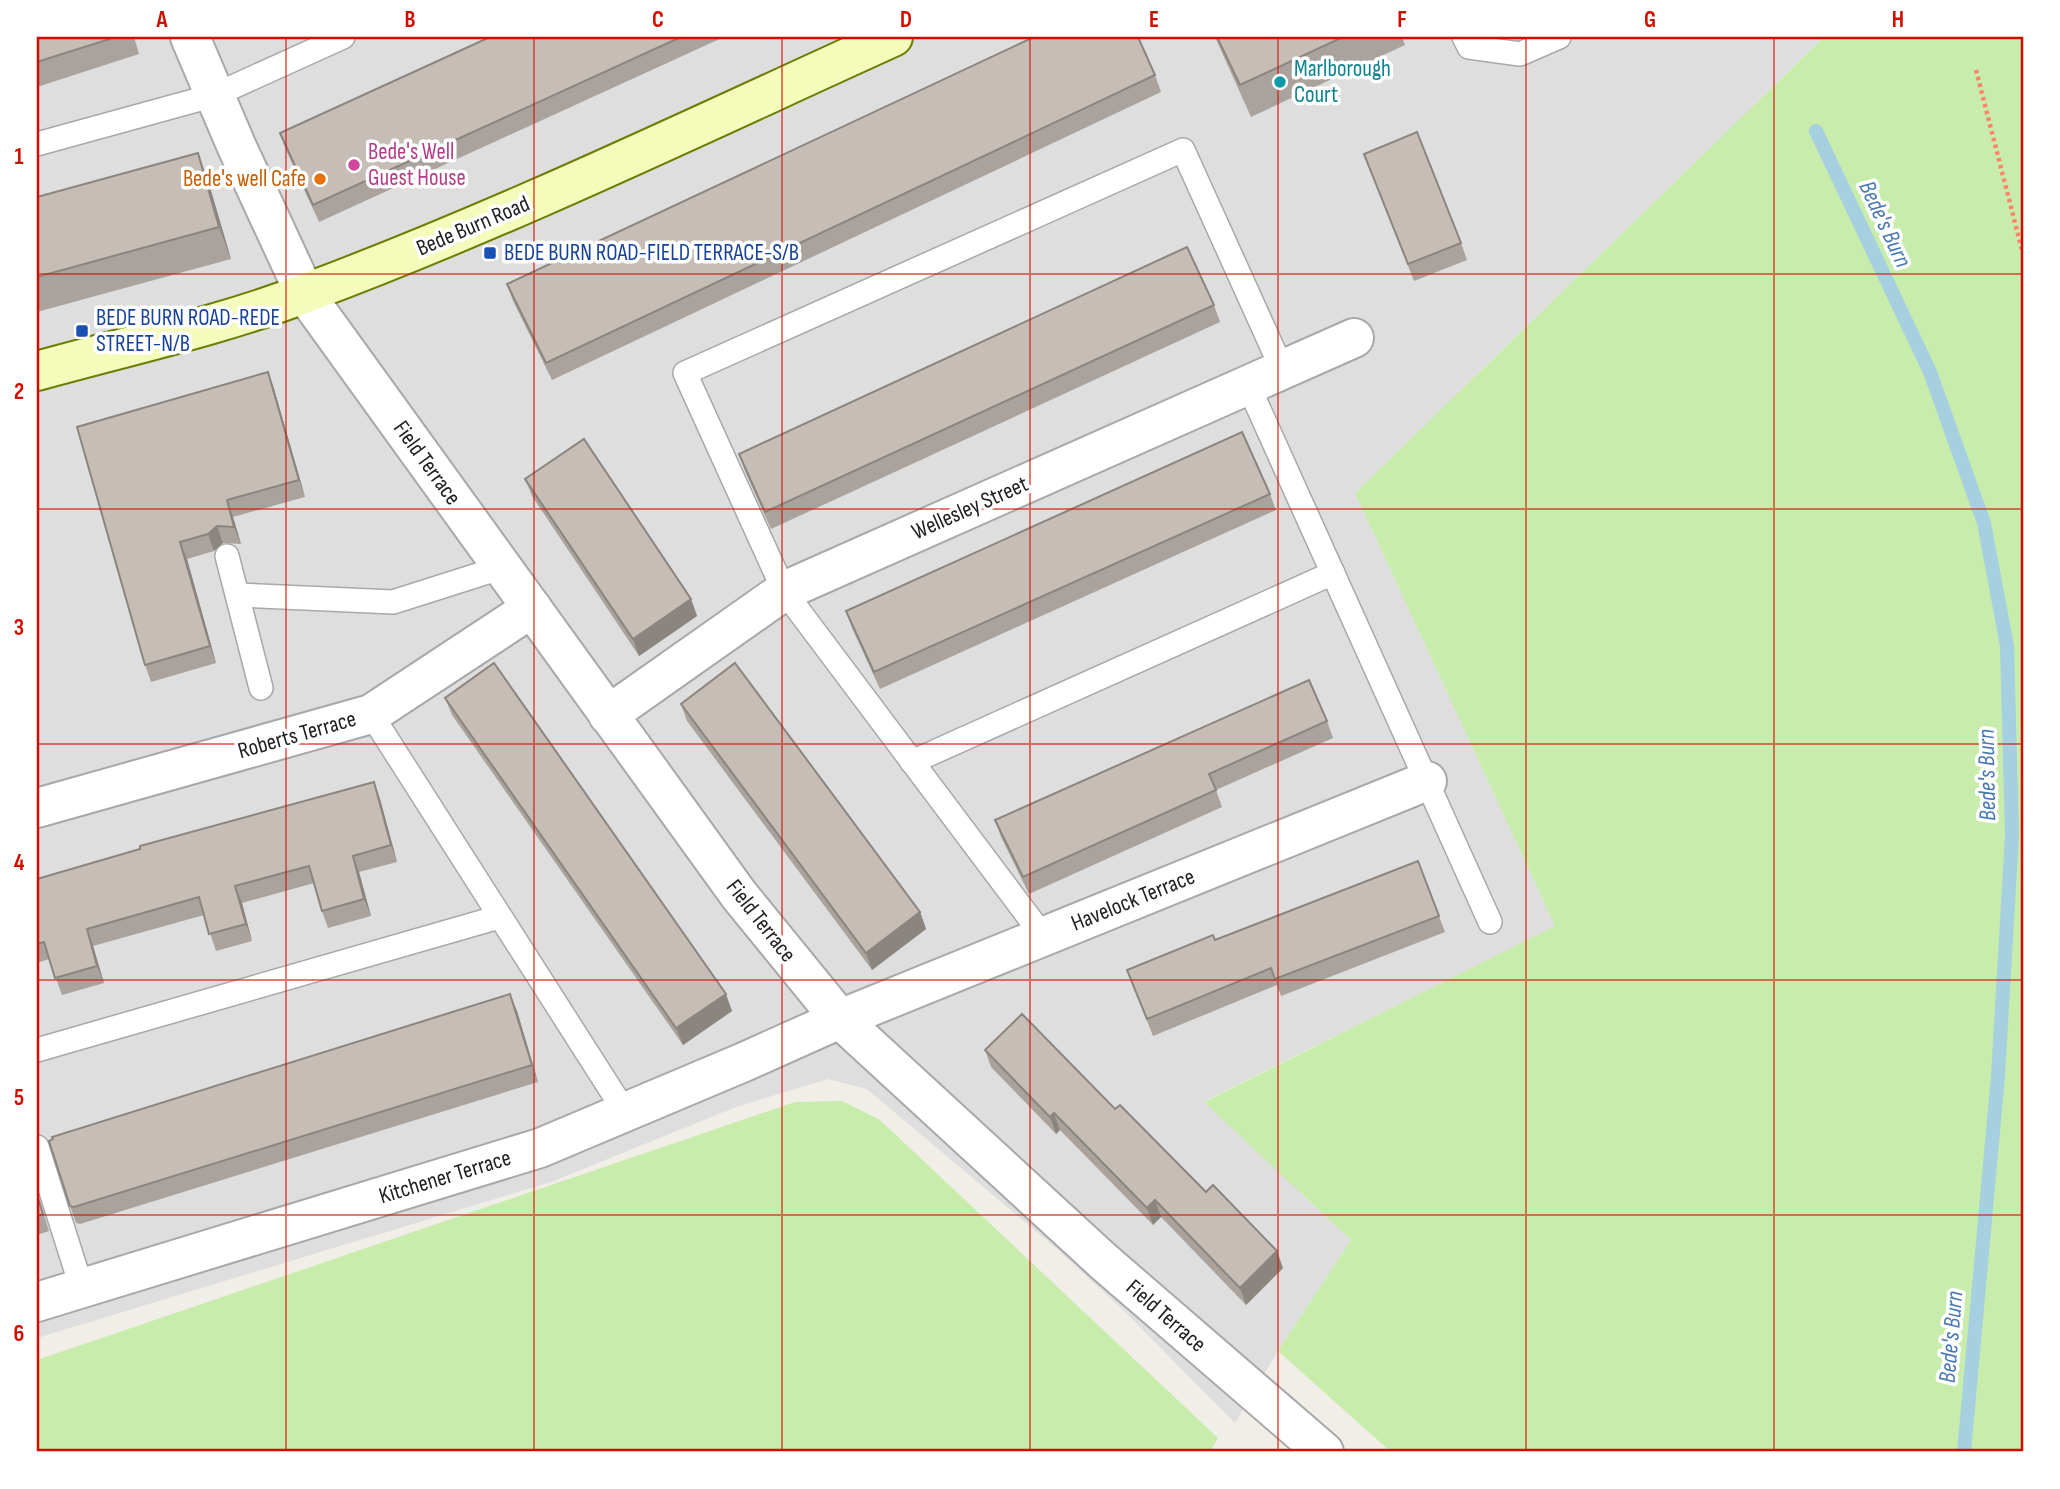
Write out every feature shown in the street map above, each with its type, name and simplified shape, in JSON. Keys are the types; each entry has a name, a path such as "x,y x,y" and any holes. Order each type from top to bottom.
{"main road":[{"name":"Bede Burn Road","path":"37,370 230,319 304,294 488,222 893,37"}],"street":[{"name":"Field Terrace","path":"190,37 304,294 739,895 840,1019 1102,1261 1324,1452"},
{"name":"Wellesley Street","path":"608,715 784,591 1354,338"},
{"name":"Roberts Terrace","path":"37,808 371,714 533,608"},
{"name":"Havelock Terrace","path":"840,1019 1427,781"},
{"name":"Kitchener Terrace","path":"37,1302 540,1148 840,1019"}],"lane":[{"path":"37,144 215,95 343,37"},
{"path":"1464,37 1469,47 1520,54 1559,37"},
{"path":"1043,936 784,591 685,373 1183,150 1282,369"},
{"path":"1248,385 1490,922"},
{"path":"227,556 261,688"},
{"path":"239,595 393,602 503,567"},
{"path":"912,762 1333,573"},
{"path":"371,714 625,1112"},
{"path":"37,1050 499,917"},
{"path":"37,1147 82,1289"}],"path":[{"path":"1976,70 2023,254"}],"shaded area":[{"path":"37,37 1824,37 1355,493 1555,926 1205,1101 1351,1240 1278,1351 1235,1423 1122,1309 1057,1249 867,1089 828,1079 736,1107 551,1182 37,1338"}],"green space":[{"path":"1824,37 2023,37 2023,1452 1391,1452 1278,1351 1351,1240 1204,1102 1555,926 1355,493"},
{"path":"842,1101 880,1120 1218,1438 1210,1452 37,1452 37,1360 795,1102"}],"building":[{"path":"37,37 116,37 37,62"},
{"path":"490,37 681,37 313,205 280,133"},
{"path":"1034,37 1138,37 1155,75 546,363 507,284"},
{"path":"1217,37 1343,37 1240,85"},
{"path":"1417,132 1461,243 1408,264 1364,154"},
{"path":"198,153 219,227 37,277 37,197"},
{"path":"1187,247 1214,305 765,512 739,454"},
{"path":"268,372 299,480 227,500 234,527 217,526 208,534 180,542 210,646 145,665 77,427"},
{"path":"1242,432 1270,494 874,672 846,611"},
{"path":"584,439 691,599 633,639 525,479"},
{"path":"494,663 726,994 676,1028 445,698"},
{"path":"735,663 920,912 866,953 681,704"},
{"path":"1309,680 1327,721 1209,774 1216,790 1023,877 995,820"},
{"path":"374,782 391,845 353,856 364,899 322,911 309,866 235,886 246,924 209,934 199,897 87,929 97,966 55,978 44,942 37,944 37,879 140,849 140,846"},
{"path":"1418,861 1439,916 1275,979 1271,968 1147,1019 1127,970 1213,935 1215,940"},
{"path":"510,994 532,1065 74,1207 70,1206 49,1141 52,1137"},
{"path":"1022,1014 1115,1109 1120,1105 1206,1192 1213,1185 1277,1251 1240,1288 1155,1200 1147,1208 1054,1113 1050,1117 985,1050"},
{"path":"37,1195 43,1214 37,1216"}],"waterway":[{"name":"Bede's Burn","path":"1816,131 1930,372 1984,523 2007,646 2012,835 1998,1076 1964,1452"}],"place":[{"name":"Marlborough Court","path":"1280,82"},
{"name":"Bede's Well Guest House","path":"354,165"},
{"name":"Bede's well Cafe","path":"320,179"},
{"name":"BEDE BURN ROAD-FIELD TERRACE-S/B","path":"490,253"},
{"name":"BEDE BURN ROAD-REDE STREET-N/B","path":"82,331"}]}
